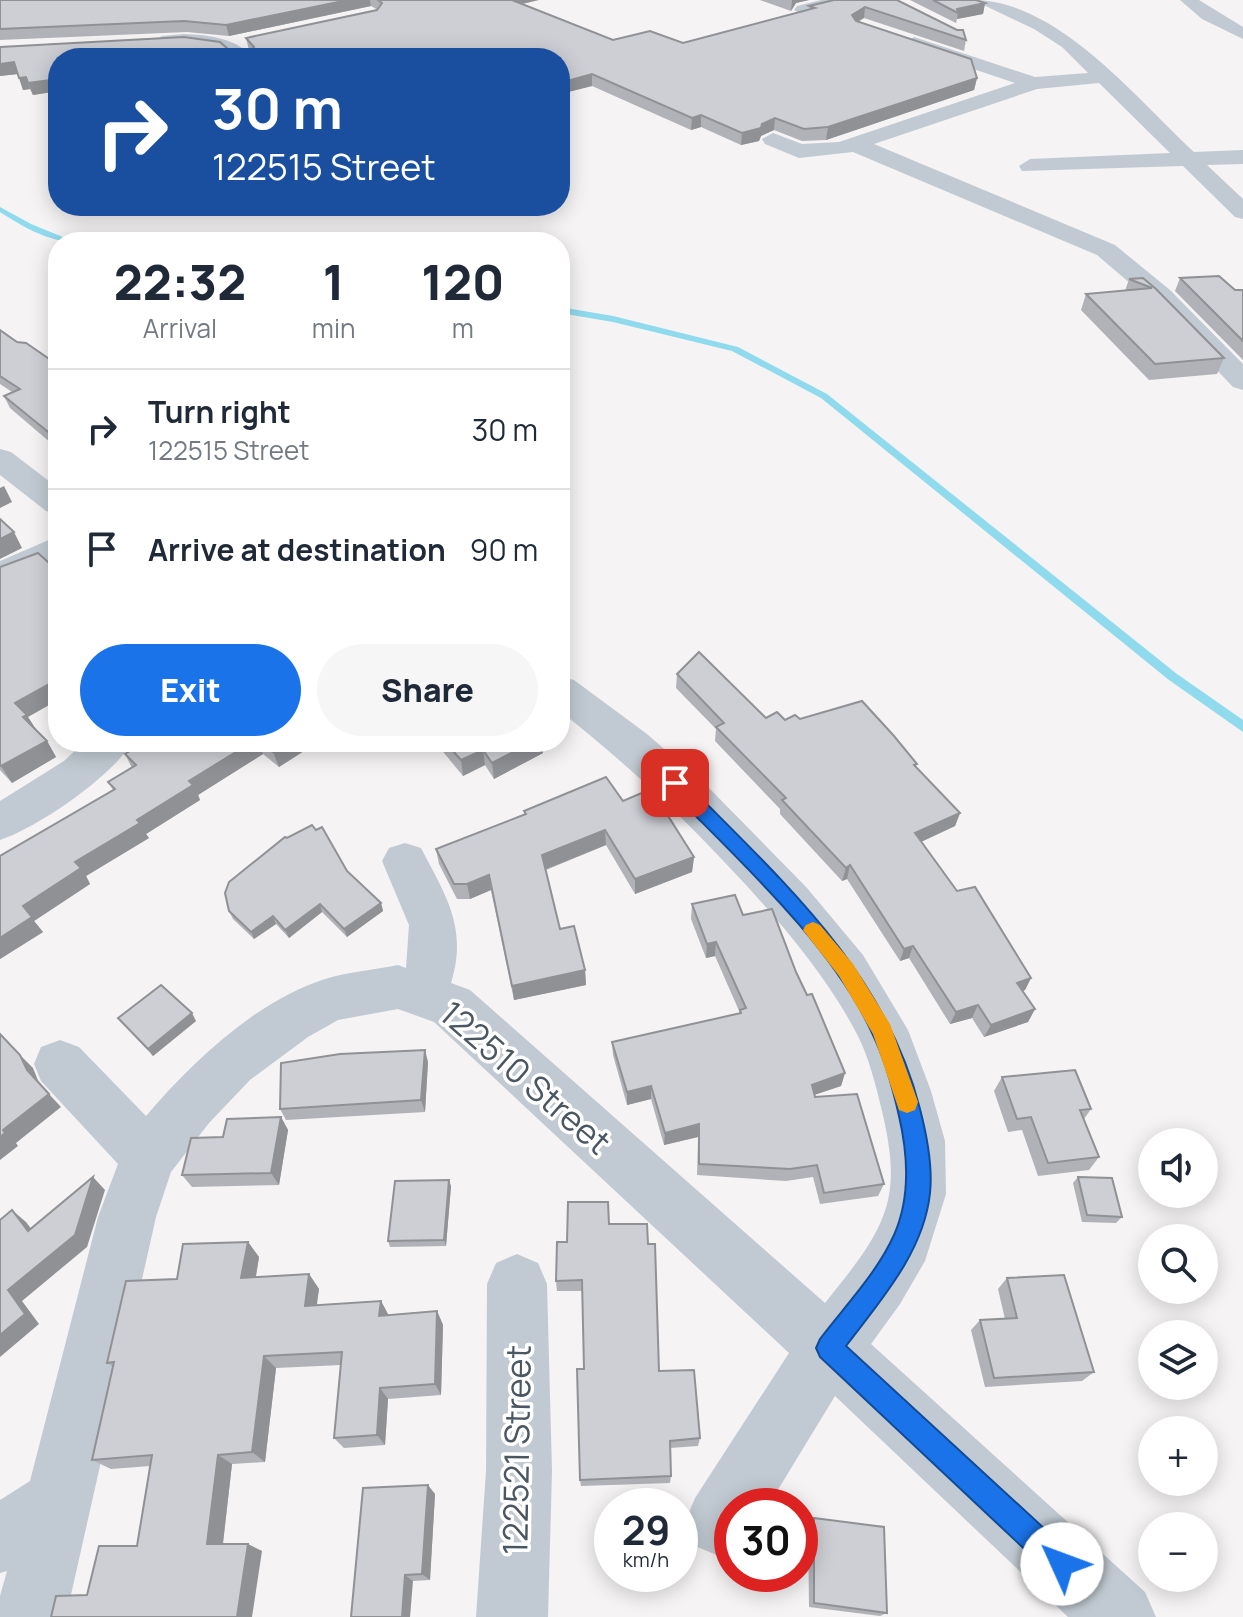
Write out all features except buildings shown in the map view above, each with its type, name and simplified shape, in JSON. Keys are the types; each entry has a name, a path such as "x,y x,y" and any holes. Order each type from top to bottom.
{"street":[{"path":"803,10 840,0"},
{"path":"1188,0 1243,34"},
{"path":"988,1 1055,33 1105,77 1243,212"},
{"path":"891,36 1034,83"},
{"path":"146,41 201,40 229,45 256,40"},
{"path":"229,45 232,48"},
{"path":"987,47 1034,83"},
{"path":"773,139 789,148 811,151 854,144 1034,83 1105,77"},
{"path":"854,144 1106,250 1161,296 1243,381"},
{"path":"1030,166 1243,157"},
{"path":"0,459 48,496"},
{"path":"0,575 48,552"},
{"path":"570,698 632,745 696,802 790,902 846,970 882,1030 904,1091 917,1141 918,1194 904,1240 879,1283 829,1348 740,1488"},
{"path":"0,823 79,772 100,752"},
{"path":"405,861 435,926 433,968 423,994"},
{"name":"122510 Street","path":"30,1617 127,1217 148,1157 190,1105 231,1063 290,1021 328,1000 398,987 452,1006 1120,1617"},
{"path":"60,1064 148,1157"},
{"name":"122521 Street","path":"512,1617 519,1471 517,1284"},
{"path":"0,1539 56,1503"}],"waterway":[{"path":"0,209 28,226 48,233"},
{"path":"570,312 735,349 824,396 1173,677 1243,727"}],"slow traffic":[{"path":"813,930 846,970 882,1030 907,1102"}],"route":[{"path":"675,783 790,902 846,970 882,1030 904,1091 917,1141 918,1194 904,1240 879,1283 829,1348 1062,1564"}]}
